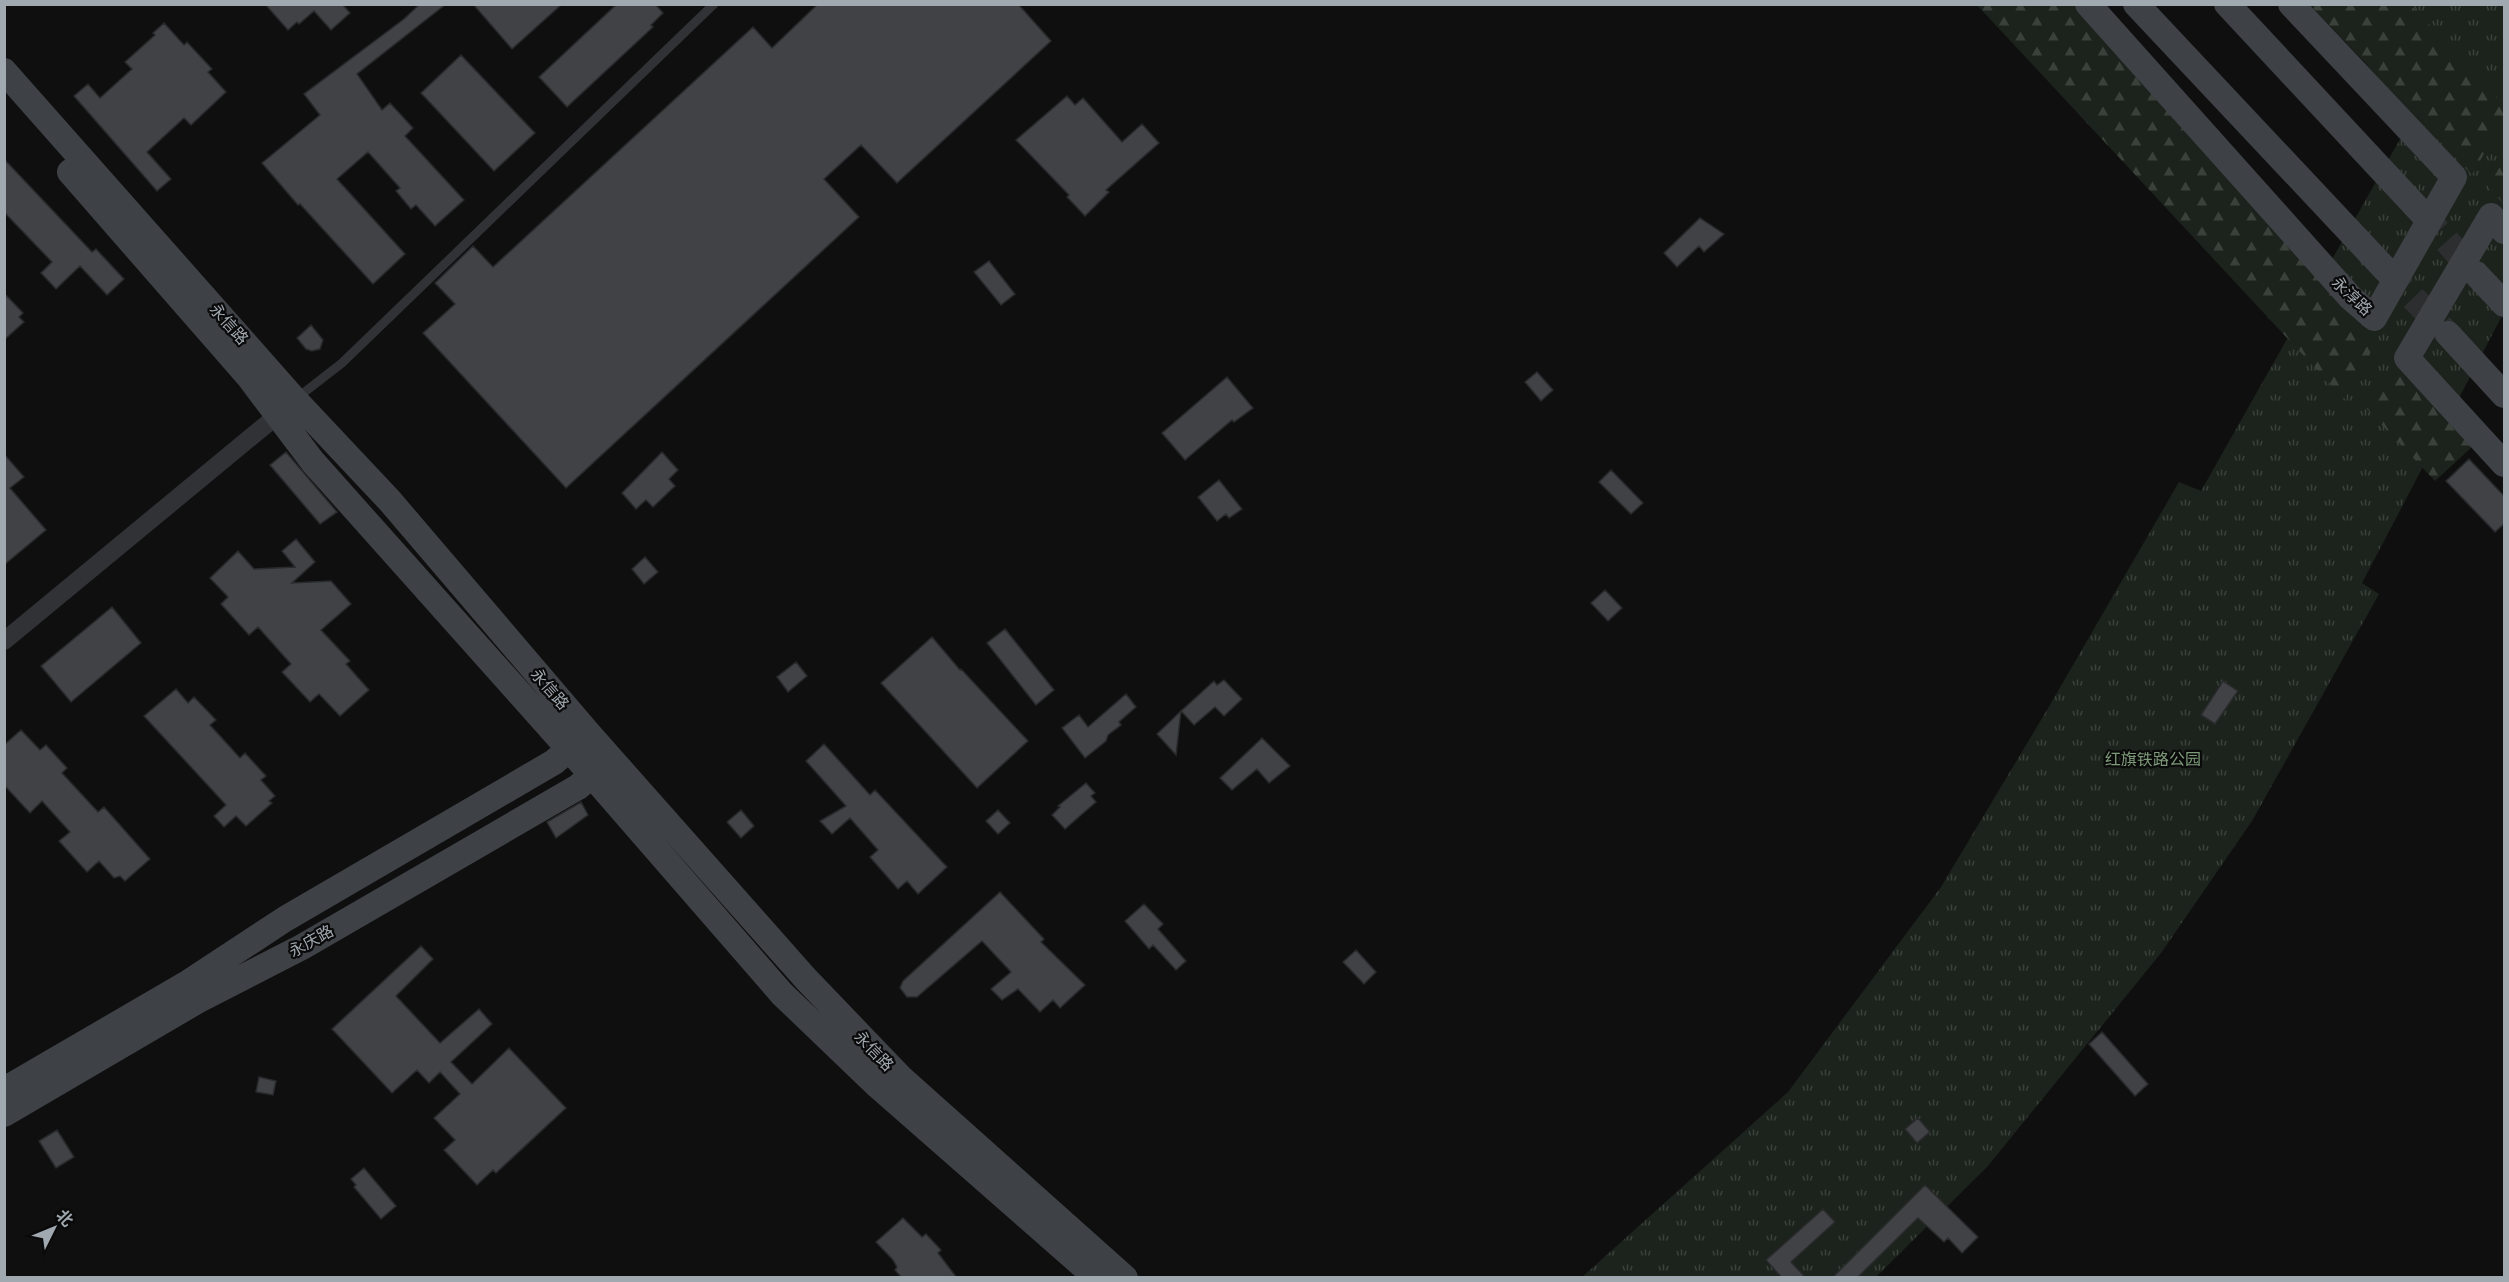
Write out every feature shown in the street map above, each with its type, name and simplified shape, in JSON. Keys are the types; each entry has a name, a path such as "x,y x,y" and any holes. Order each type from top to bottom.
{"street":[{"name":"永淳路","path":"2088,4 2351,298 2374,318 2454,177 2291,4"},
{"path":"2136,4 2386,270"},
{"path":"2227,4 2421,212"},
{"name":"永信路","path":"4,71 286,407 329,480 579,741 612,758 806,979 901,1078 1125,1278"},
{"name":"永信路","path":"4,97 249,377 286,407"},
{"path":"2505,231 2491,216 2407,358 2505,464"},
{"path":"2476,274 2505,304"},
{"path":"2448,334 2505,395"},
{"path":"4,640 286,407"},
{"name":"永信路","path":"579,741 592,776 782,994 879,1086 1097,1278"},
{"name":"永庆路","path":"4,1090 186,984 285,918 554,762 579,741"},
{"name":"永庆路","path":"4,1114 197,1001 312,941 578,787 612,758"}],"lane":[{"path":"286,407 342,363 714,4"}],"green space":[{"path":"1977,5 2084,5 2384,327 2344,399"},
{"path":"2310,5 2411,5 2504,105 2504,118 2472,175"},
{"name":"红旗铁路公园","path":"2395,5 2504,5 2504,312 2362,583 2379,594 2252,821 2161,953 1987,1167 1876,1277 1581,1278 1788,1092 1941,887 2179,482 2201,491 2412,118 2363,60"},
{"path":"2504,160 2504,204 2488,187"},
{"path":"2404,343 2485,435 2435,481 2367,409"}],"building":[{"path":"265,4 342,4 350,13 331,30 314,11 288,30"},
{"path":"420,4 446,4 357,74 382,110 390,103 413,128 405,136 464,200 435,226 416,205 411,209 396,191 400,188 368,152 337,179 405,254 373,284 300,204 298,205 262,163 320,115 304,94 404,19"},
{"path":"473,4 562,4 512,49"},
{"path":"617,4 655,4 663,13 651,25 653,27 567,107 539,77"},
{"path":"818,4 1018,4 1051,41 897,183 861,145 824,179 859,217 566,488 423,333 455,304 435,283 473,246 493,267 753,27 772,48"},
{"path":"164,23 184,45 187,42 212,69 208,72 226,92 191,125 184,118 147,152 171,179 157,191 74,96 88,84 100,98 132,69 125,62 155,35 153,33"},
{"path":"461,55 535,133 494,171 421,93"},
{"path":"1067,96 1075,105 1083,98 1122,142 1142,124 1159,143 1106,190 1109,192 1085,216 1067,197 1069,195 1016,140"},
{"path":"4,159 92,252 96,249 124,279 107,295 80,266 56,289 41,273 52,262 4,212"},
{"path":"1700,218 1724,234 1704,252 1699,246 1677,267 1664,253"},
{"path":"989,261 1015,294 1001,305 974,272"},
{"path":"4,293 23,313 19,317 24,322 4,340"},
{"path":"311,325 323,340 320,349 312,351 306,349 297,338"},
{"path":"1537,372 1553,390 1541,401 1525,382"},
{"path":"1227,377 1253,408 1234,422 1232,420 1185,460 1162,433"},
{"path":"286,452 337,512 320,524 270,465"},
{"path":"662,452 678,470 669,479 675,486 653,507 646,500 636,509 622,493"},
{"path":"4,454 24,477 10,488 46,530 4,565"},
{"path":"2469,459 2505,497 2505,523 2495,532 2446,481"},
{"path":"1611,470 1643,503 1631,514 1599,482"},
{"path":"1219,480 1242,509 1229,518 1226,514 1217,521 1198,497"},
{"path":"296,539 315,562 292,583 331,581 351,604 321,630 350,661 346,664 369,690 340,716 319,694 310,702 282,672 291,664 258,627 249,635 221,604 228,597 210,578 238,551 254,569 295,567 282,551"},
{"path":"645,557 658,572 644,584 632,569"},
{"path":"1605,590 1622,608 1608,621 1591,603"},
{"path":"112,607 141,643 71,702 41,666"},
{"path":"1005,629 1054,690 1036,705 987,643"},
{"path":"932,637 960,670 1028,741 977,788 881,683"},
{"path":"796,662 807,676 788,692 777,677"},
{"path":"1224,680 1242,699 1224,716 1215,707 1194,725 1181,711 1214,681 1217,685"},
{"path":"2223,681 2238,691 2215,724 2201,715"},
{"path":"176,689 188,703 194,697 216,720 210,725 240,758 245,753 266,776 261,780 275,796 269,801 272,803 246,826 236,816 224,827 214,816 226,805 144,716"},
{"path":"1126,694 1136,707 1119,722 1121,725 1108,735 1106,741 1085,758 1062,728 1079,715 1088,727"},
{"path":"1181,711 1176,755 1157,734"},
{"path":"21,730 40,750 46,745 67,768 62,773 98,812 104,807 150,859 125,881 120,876 114,878 99,861 87,872 59,841 70,832 42,801 30,813 4,785 4,745"},
{"path":"1262,738 1290,766 1269,783 1257,769 1232,790 1220,778"},
{"path":"824,744 870,795 875,790 947,867 918,894 907,881 898,889 870,857 878,850 850,818 832,834 820,821 846,806 806,761"},
{"path":"1086,783 1095,793 1091,796 1096,802 1065,829 1052,815 1060,807 1058,806"},
{"path":"581,802 588,815 556,838 547,822"},
{"path":"741,810 754,826 741,838 727,822"},
{"path":"998,810 1010,823 998,834 986,821"},
{"path":"1000,892 1044,939 1041,942 1085,985 1060,1008 1053,1000 1040,1012 1018,989 1002,1000 991,989 1011,972 982,941 917,997 907,997 900,988 903,981"},
{"path":"1144,904 1163,924 1158,929 1186,961 1176,970 1153,945 1149,949 1125,921"},
{"path":"421,946 433,959 396,996 440,1043 479,1009 492,1024 451,1062 472,1084 509,1048 566,1108 496,1173 493,1170 477,1185 444,1150 455,1140 434,1118 460,1094 440,1072 429,1083 417,1070 392,1093 332,1029"},
{"path":"1356,950 1376,972 1364,984 1343,962"},
{"path":"2102,1032 2148,1084 2135,1096 2089,1044"},
{"path":"259,1077 276,1081 273,1095 256,1092"},
{"path":"1918,1118 1930,1132 1917,1143 1905,1129"},
{"path":"57,1130 74,1157 56,1168 39,1141"},
{"path":"364,1168 396,1206 381,1219 354,1187 356,1185 351,1179"},
{"path":"1925,1185 1978,1237 1962,1253 1948,1238 1944,1242 1918,1218 1857,1278 1832,1278"},
{"path":"1823,1209 1835,1222 1791,1262 1806,1278 1782,1278 1766,1260"},
{"path":"903,1218 922,1237 926,1234 941,1250 938,1253 957,1278 902,1278 895,1270 897,1267 893,1260 876,1242"}],"tunnel":[{"path":"2421,212 2476,274"},
{"path":"2386,270 2446,332"}]}
